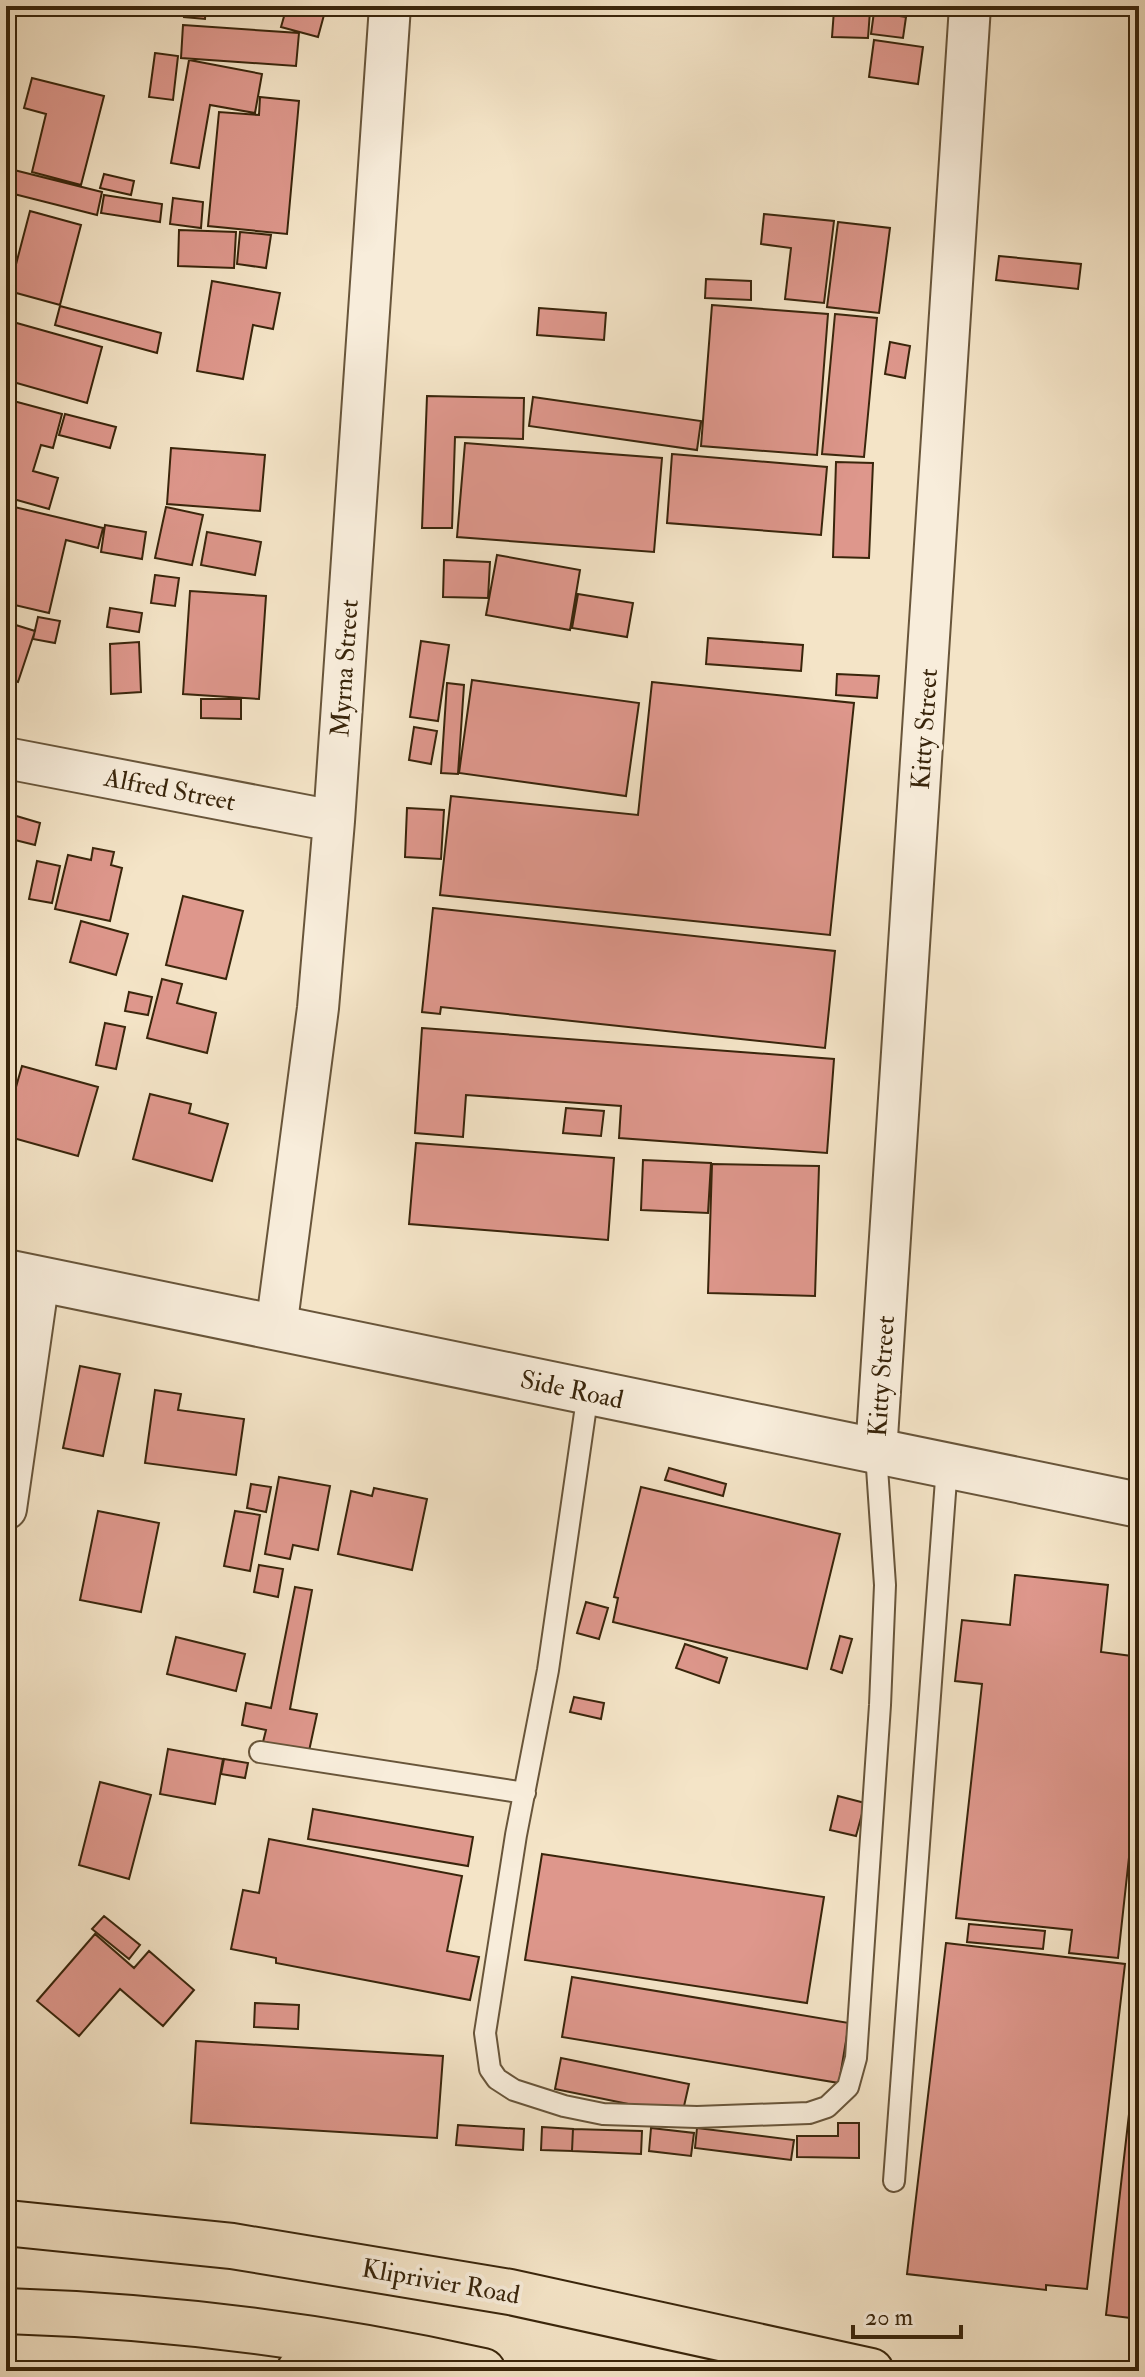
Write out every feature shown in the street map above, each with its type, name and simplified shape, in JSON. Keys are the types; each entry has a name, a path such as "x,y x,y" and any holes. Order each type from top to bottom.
{"main road":[{"name":"Kliprivier Road","path":"6,2223 232,2246 510,2292 871,2371"},
{"path":"6,2311 137,2317 307,2337 413,2355 483,2371"},
{"path":"299,2371 413,2355"}],"street":[{"name":"Myrna Street","path":"276,1329 318,1008 334,821 390,6"},
{"name":"Kitty Street","path":"876,1453 970,6"},
{"name":"Alfred Street","path":"6,758 334,821"},
{"name":"Side Road","path":"22,1275 1139,1505"},
{"path":"6,1509 22,1275"}],"lane":[{"path":"588,1392 548,1670 485,2033 490,2069 497,2079 514,2090 564,2106 603,2114 697,2117 809,2113 827,2107 848,2087 856,2058 880,1705 885,1585 876,1453"},
{"path":"894,2181 947,1466"},
{"path":"260,1752 525,1793"}],"building":[{"path":"185,6 206,6 205,19 184,17"},
{"path":"287,6 324,15 318,37 281,27"},
{"path":"834,10 870,11 868,38 832,37"},
{"path":"874,12 906,17 903,38 871,34"},
{"path":"183,25 299,33 296,66 181,58"},
{"path":"874,40 923,47 918,84 869,77"},
{"path":"155,53 178,56 173,100 149,97"},
{"path":"189,60 262,74 255,113 210,105 199,168 171,163"},
{"path":"32,78 104,96 81,185 32,172 46,114 24,108"},
{"path":"260,97 299,101 287,234 208,226 219,112 259,115"},
{"path":"10,169 102,192 97,215 6,192"},
{"path":"104,174 134,181 131,195 100,188"},
{"path":"104,195 162,204 160,222 101,213"},
{"path":"173,198 203,202 201,228 170,224"},
{"path":"30,211 81,225 60,305 9,291"},
{"path":"764,214 834,221 824,303 785,299 791,248 761,244"},
{"path":"838,222 890,228 879,313 827,307"},
{"path":"179,230 236,232 234,268 178,266"},
{"path":"240,232 271,235 266,268 237,264"},
{"path":"999,256 1081,264 1078,289 996,280"},
{"path":"706,279 751,281 751,300 705,298"},
{"path":"212,281 280,293 273,329 253,325 243,379 197,371"},
{"path":"712,305 828,314 817,455 701,446"},
{"path":"60,306 161,333 157,353 55,325"},
{"path":"539,308 606,313 604,340 537,335"},
{"path":"835,314 877,318 864,457 822,454"},
{"path":"6,320 102,347 87,403 6,380"},
{"path":"890,342 910,346 905,378 885,374"},
{"path":"427,396 524,398 523,439 455,437 452,528 422,528"},
{"path":"533,397 701,421 697,450 529,426"},
{"path":"6,399 62,414 53,448 41,445 33,471 58,478 49,509 6,497"},
{"path":"65,414 116,427 110,448 59,435"},
{"path":"465,443 662,458 654,552 457,537"},
{"path":"171,448 265,455 260,511 167,504"},
{"path":"672,454 827,467 821,535 667,523"},
{"path":"836,462 873,463 869,558 833,557"},
{"path":"6,505 103,528 98,548 66,540 49,613 6,603"},
{"path":"166,507 203,515 192,565 155,558"},
{"path":"105,525 146,532 142,559 101,552"},
{"path":"207,532 261,542 255,575 201,565"},
{"path":"497,555 580,570 570,630 486,615"},
{"path":"444,560 490,562 488,598 443,597"},
{"path":"155,575 179,578 175,606 151,603"},
{"path":"190,591 266,596 259,699 183,694"},
{"path":"578,594 633,603 627,637 572,628"},
{"path":"110,608 142,613 139,632 107,627"},
{"path":"38,617 60,621 55,643 33,639"},
{"path":"6,622 35,631 18,682 6,678"},
{"path":"708,638 803,645 801,671 706,664"},
{"path":"421,641 449,645 438,721 410,717"},
{"path":"139,642 141,692 111,694 110,644"},
{"path":"837,674 879,676 877,698 836,695"},
{"path":"472,680 639,703 626,796 459,773"},
{"path":"652,682 854,703 830,935 440,895 451,796 638,815"},
{"path":"447,683 464,685 458,774 441,773"},
{"path":"201,699 241,699 241,719 201,718"},
{"path":"414,727 437,731 431,764 409,760"},
{"path":"407,808 444,810 441,859 405,857"},
{"path":"13,815 40,823 35,845 7,838"},
{"path":"93,848 114,852 111,865 122,868 110,921 55,909 68,855 91,860"},
{"path":"37,861 60,866 52,903 29,899"},
{"path":"183,896 243,911 226,979 166,965"},
{"path":"433,908 835,951 825,1048 441,1007 440,1014 422,1012"},
{"path":"81,921 128,934 116,975 70,962"},
{"path":"162,979 182,984 177,1003 216,1013 207,1053 147,1038"},
{"path":"129,992 152,997 148,1015 125,1011"},
{"path":"105,1023 125,1027 116,1069 96,1065"},
{"path":"422,1028 834,1059 827,1153 619,1138 621,1106 466,1095 463,1137 415,1133"},
{"path":"22,1066 98,1087 78,1156 6,1136 6,1122"},
{"path":"150,1094 191,1104 189,1113 228,1124 212,1181 133,1159"},
{"path":"566,1108 604,1111 601,1136 563,1133"},
{"path":"416,1143 614,1158 608,1240 409,1224"},
{"path":"643,1160 711,1163 708,1213 641,1210"},
{"path":"712,1164 819,1166 815,1296 708,1293"},
{"path":"80,1366 120,1374 103,1456 63,1448"},
{"path":"155,1390 181,1394 178,1410 244,1419 236,1475 145,1463"},
{"path":"669,1468 726,1484 723,1496 665,1480"},
{"path":"279,1477 330,1486 318,1550 293,1545 290,1559 265,1554"},
{"path":"251,1484 271,1487 266,1512 247,1508"},
{"path":"641,1487 840,1534 807,1669 613,1622 618,1598 614,1597"},
{"path":"374,1488 427,1499 412,1570 338,1554 351,1491 372,1496"},
{"path":"98,1511 159,1523 141,1612 80,1600"},
{"path":"235,1511 260,1515 250,1571 224,1566"},
{"path":"259,1565 283,1569 278,1597 254,1592"},
{"path":"1015,1575 1108,1585 1101,1652 1139,1657 1139,1766 1118,1958 1069,1953 1072,1930 956,1918 982,1684 955,1681 962,1620 1010,1625"},
{"path":"295,1587 312,1590 290,1709 317,1714 309,1751 263,1742 266,1730 242,1725 246,1703 271,1708"},
{"path":"586,1602 608,1608 599,1639 577,1633"},
{"path":"840,1636 852,1639 842,1673 831,1669"},
{"path":"176,1637 245,1654 236,1691 167,1674"},
{"path":"685,1644 727,1658 719,1683 676,1668"},
{"path":"574,1697 604,1703 601,1719 570,1712"},
{"path":"168,1749 223,1759 215,1804 160,1794"},
{"path":"224,1759 248,1763 245,1778 221,1774"},
{"path":"100,1782 151,1795 129,1879 79,1865"},
{"path":"838,1796 865,1803 856,1836 830,1830"},
{"path":"313,1809 473,1837 468,1866 308,1839"},
{"path":"269,1839 462,1876 447,1951 479,1957 470,2000 276,1963 276,1958 231,1949 243,1890 259,1893"},
{"path":"542,1854 824,1897 807,2003 525,1960"},
{"path":"104,1916 140,1945 129,1959 92,1929"},
{"path":"969,1924 1045,1931 1043,1949 967,1942"},
{"path":"95,1934 134,1968 149,1951 194,1990 163,2026 120,1989 79,2036 37,2001"},
{"path":"946,1943 1125,1964 1087,2289 1046,2285 1046,2290 907,2274"},
{"path":"572,1977 849,2023 839,2083 562,2037"},
{"path":"255,2003 299,2005 298,2029 254,2027"},
{"path":"1139,2027 1139,2319 1106,2315"},
{"path":"196,2041 443,2056 437,2138 191,2123"},
{"path":"561,2058 689,2084 682,2115 555,2089"},
{"path":"838,2123 859,2123 859,2158 797,2157 797,2136 838,2136"},
{"path":"458,2125 524,2129 523,2150 456,2145"},
{"path":"542,2127 573,2129 572,2151 541,2150"},
{"path":"651,2128 694,2133 691,2156 649,2151"},
{"path":"697,2128 794,2140 791,2160 695,2148"},
{"path":"573,2129 642,2131 641,2154 572,2151"}]}
